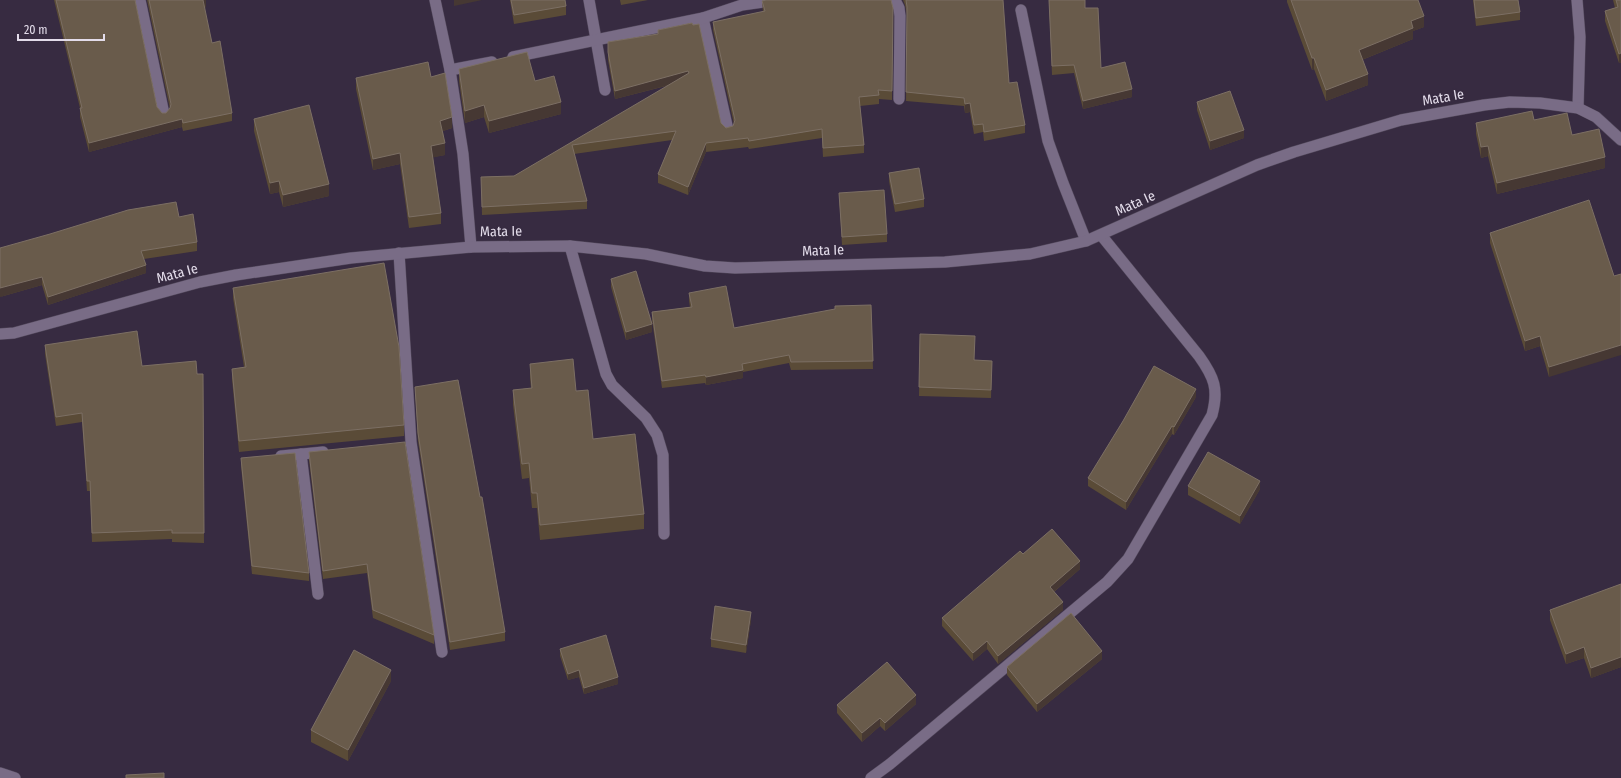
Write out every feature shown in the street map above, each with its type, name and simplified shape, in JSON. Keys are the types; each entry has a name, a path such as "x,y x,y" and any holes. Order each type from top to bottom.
{"street":[{"path":"140,0 164,114"},
{"path":"435,0 450,70 463,154 471,247"},
{"path":"589,0 605,90"},
{"path":"450,70 703,18 741,3 779,0"},
{"path":"895,0 899,8 900,16 899,99"},
{"path":"1577,0 1580,37 1578,108"},
{"path":"1020,10 1048,142 1086,241"},
{"path":"703,18 728,130"},
{"name":"Mata Ie","path":"0,334 14,333 200,282 236,275 351,258 471,247 570,246 646,254 705,266 735,268 945,262 1030,254 1086,241 1257,166 1309,147 1401,120 1438,112 1510,102 1540,103 1578,108 1596,117 1621,140"},
{"path":"871,778 1107,582 1128,559 1212,416 1216,402 1211,373 1199,356 1101,235"},
{"path":"570,246 606,374 612,386 646,418 657,435 663,455 664,534"},
{"path":"399,253 407,442 442,652"},
{"path":"270,457 333,451"},
{"path":"301,454 318,594"},
{"path":"0,773 15,778"}],"building":[{"path":"56,0 135,0 157,107 162,113 166,113 171,104 149,0 203,0 212,43 220,41 232,113 183,123 182,119 89,143"},
{"path":"511,0 565,0 566,6 514,15"},
{"path":"891,0 893,8 892,91 878,90 879,95 859,97 864,145 823,148 822,129 749,141 748,138 706,143 688,187 658,174 676,131 572,145 587,201 482,207 481,177 514,176 689,73 688,71 615,91 608,52 608,42 658,34 658,30 692,23 693,25 699,24 721,123 726,128 733,126 735,120 713,22 765,11 762,1"},
{"path":"906,0 1003,0 1009,83 1017,82 1025,125 984,132 983,124 974,125 970,103 965,104 964,98 906,92"},
{"path":"1049,0 1085,0 1085,8 1098,8 1101,68 1125,62 1132,89 1083,101 1074,65 1052,66"},
{"path":"1291,0 1418,0 1424,16 1411,21 1413,28 1359,50 1368,74 1326,90 1314,58 1312,58"},
{"path":"1474,0 1518,0 1520,12 1476,18"},
{"path":"1616,0 1621,0 1621,53 1619,54 1605,11 1618,7"},
{"path":"527,52 535,81 554,76 561,102 489,121 484,105 465,111 459,69"},
{"path":"428,62 431,77 445,73 452,117 440,121 445,143 431,146 441,213 409,217 400,153 373,159 356,78"},
{"path":"1230,91 1244,130 1210,141 1197,102"},
{"path":"309,105 329,184 283,195 279,181 270,183 254,119"},
{"path":"1532,111 1534,120 1567,113 1572,135 1599,129 1605,157 1497,183 1488,146 1481,147 1476,123"},
{"path":"919,168 924,199 895,204 889,173"},
{"path":"884,190 887,234 842,237 839,193"},
{"path":"1589,200 1614,276 1621,274 1621,345 1549,367 1540,336 1525,341 1490,233"},
{"path":"176,202 179,217 193,214 197,242 141,251 146,265 48,297 42,277 0,288 0,248 128,210"},
{"path":"384,263 399,347 404,425 239,441 232,369 246,367 233,288"},
{"path":"636,271 652,324 626,332 611,279"},
{"path":"726,286 734,328 835,309 835,306 871,305 873,361 791,362 789,355 742,364 743,370 706,377 705,375 662,381 652,312 692,307 689,293"},
{"path":"137,331 142,366 196,361 197,374 203,374 204,533 172,533 172,530 92,533 90,481 87,481 82,413 56,417 45,345"},
{"path":"920,334 975,336 974,360 992,361 991,390 919,387"},
{"path":"573,359 576,391 588,390 593,439 635,434 644,514 540,525 537,493 532,493 529,463 522,464 513,390 532,388 530,364"},
{"path":"1154,366 1196,389 1174,427 1172,426 1126,502 1088,478 1123,421"},
{"path":"458,380 480,497 482,497 505,632 450,642 418,433 415,387"},
{"path":"405,442 434,635 373,610 367,564 323,571 309,452"},
{"path":"1208,452 1260,481 1240,516 1188,486"},
{"path":"295,453 309,573 252,566 241,458"},
{"path":"1052,529 1080,561 1050,587 1063,602 998,656 987,641 973,653 942,618 1020,551 1023,554"},
{"path":"1621,584 1621,657 1591,668 1584,647 1566,654 1550,610"},
{"path":"715,606 751,612 746,645 711,639"},
{"path":"1071,613 1102,651 1037,704 1007,667"},
{"path":"606,635 618,677 584,688 579,670 568,674 560,649"},
{"path":"354,650 391,670 348,750 311,730"},
{"path":"887,662 916,695 885,723 880,718 862,733 837,705"},
{"path":"164,773 164,778 126,778 126,775"}]}
